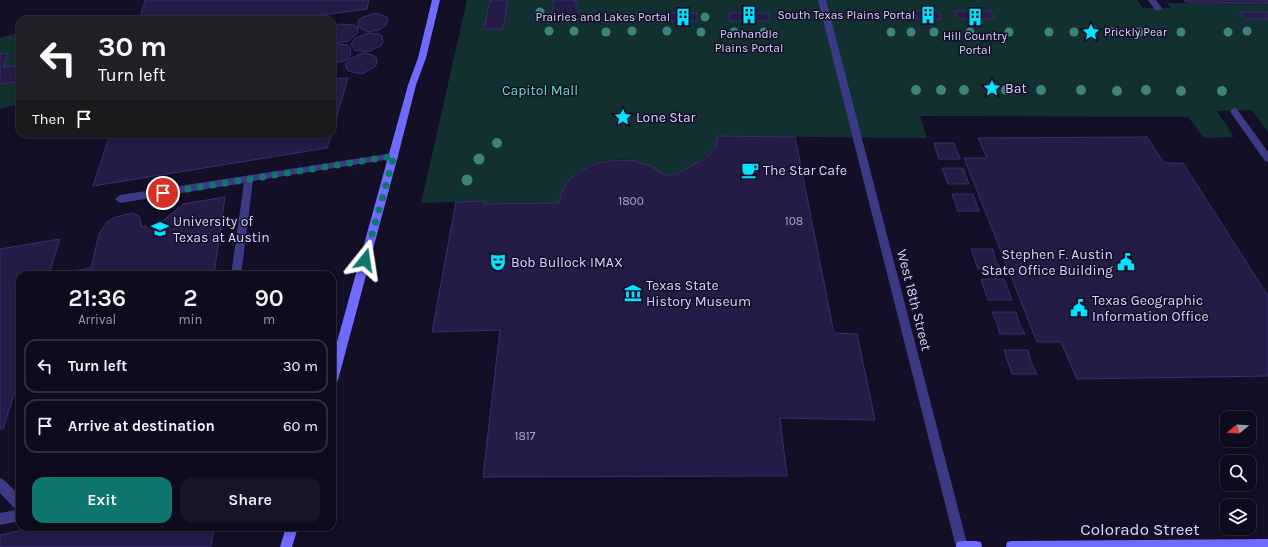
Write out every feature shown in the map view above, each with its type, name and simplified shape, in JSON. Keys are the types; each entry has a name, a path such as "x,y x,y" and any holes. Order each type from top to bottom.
{"main road":[{"path":"336,366 412,85 422,58 436,0"},
{"path":"286,547 291,531"},
{"name":"Colorado Street","path":"1012,547 1268,545"},
{"path":"962,547 976,547"}],"street":[{"name":"West 18th Street","path":"822,0 962,547"},
{"path":"1152,0 1158,8"},
{"path":"1234,110 1268,159"},
{"path":"120,199 249,180 394,156"},
{"path":"237,271 249,180"},
{"path":"0,484 16,501"},
{"path":"0,519 16,516"}],"green space":[{"name":"Capitol Mall","path":"467,0 1137,0 1143,8 1171,8 1167,3 1268,3 1268,132 1252,110 1217,111 1234,137 1204,138 1188,117 920,116 927,138 717,136 716,147 705,157 687,168 666,176 651,167 635,161 623,159 599,162 578,173 569,181 563,191 559,203 484,204 484,201 421,203"},
{"path":"16,33 16,65 3,67 8,54 0,55 0,38"},
{"path":"16,82 16,105 0,109 0,84"}],"building":[{"path":"145,0 369,0 367,9 315,16 140,16"},
{"path":"490,0 508,0 503,29 484,29"},
{"path":"554,0 575,0 581,19 551,19"},
{"path":"1184,0 1268,0 1268,3 1186,2"},
{"name":"South Texas Plains Portal","path":"914,11 938,11 941,19 917,19"},
{"name":"Hill Country Portal","path":"955,11 991,11 994,19 958,19"},
{"path":"1239,12 1268,12 1268,19 1246,19"},
{"path":"375,13 387,17 388,19 386,25 379,30 368,32 358,27 358,21 361,18"},
{"name":"Prairies and Lakes Portal","path":"669,13 697,13 697,21 669,21"},
{"name":"Panhandle Plains Portal","path":"729,13 768,13 770,21 730,21"},
{"path":"340,24 354,25 357,27 358,33 348,41 338,43 336,42 336,26"},
{"path":"369,33 379,34 382,36 383,42 381,46 368,52 354,50 351,44 355,38"},
{"path":"336,44 347,45 350,47 351,54 346,60 336,63"},
{"path":"8,53 3,67 16,65 16,82 0,84 0,54"},
{"path":"363,53 376,57 377,63 375,67 362,74 348,71 345,65 349,59"},
{"path":"348,78 336,119 336,79"},
{"name":"Texas State History Museum","path":"717,136 795,137 834,333 857,334 875,420 780,418 787,476 483,477 500,330 432,332 456,202 485,201 484,204 559,203 561,194 569,180 582,170 598,163 616,160 634,161 651,166 666,176 678,173 704,159 716,147"},
{"name":"Stephen F. Austin State Office Building","path":"1147,137 1164,163 1183,163 1268,296 1268,376 1077,379 1061,342 1037,342 964,158 987,158 978,138"},
{"path":"109,138 331,138 327,148 93,186"},
{"path":"934,143 954,143 960,159 939,159"},
{"path":"942,168 963,168 969,184 948,184"},
{"path":"952,194 973,194 979,211 958,211"},
{"path":"225,197 215,271 73,271 91,268 99,234 107,222 116,217 133,213 139,216 142,227 159,224 183,204"},
{"path":"60,239 50,271 16,271 16,388 3,429 0,429 0,249"},
{"path":"971,249 993,249 995,259 1001,269 978,269"},
{"path":"981,279 1004,279 1012,300 988,300"},
{"path":"992,312 1016,312 1019,323 1025,334 1000,334"},
{"path":"1004,350 1028,350 1031,362 1037,374 1012,374"},
{"path":"18,531 213,531 211,547 0,547 0,535"}],"place":[{"name":"Panhandle Plains Portal","path":"749,15"},
{"name":"South Texas Plains Portal","path":"928,15"},
{"name":"Prairies and Lakes Portal","path":"683,17"},
{"name":"Hill Country Portal","path":"975,17"},
{"name":"Prickly Pear","path":"1091,32"},
{"name":"Bat","path":"992,88"},
{"name":"Lone Star","path":"623,117"},
{"name":"The Star Cafe","path":"750,170"},
{"name":"University of Texas at Austin","path":"160,229"},
{"name":"Bob Bullock IMAX","path":"498,262"},
{"name":"Stephen F. Austin State Office Building","path":"1126,262"},
{"name":"Texas State History Museum","path":"633,293"},
{"name":"Texas Geographic Information Office","path":"1079,308"}],"route":[{"path":"163,193 394,156 365,260"}]}
